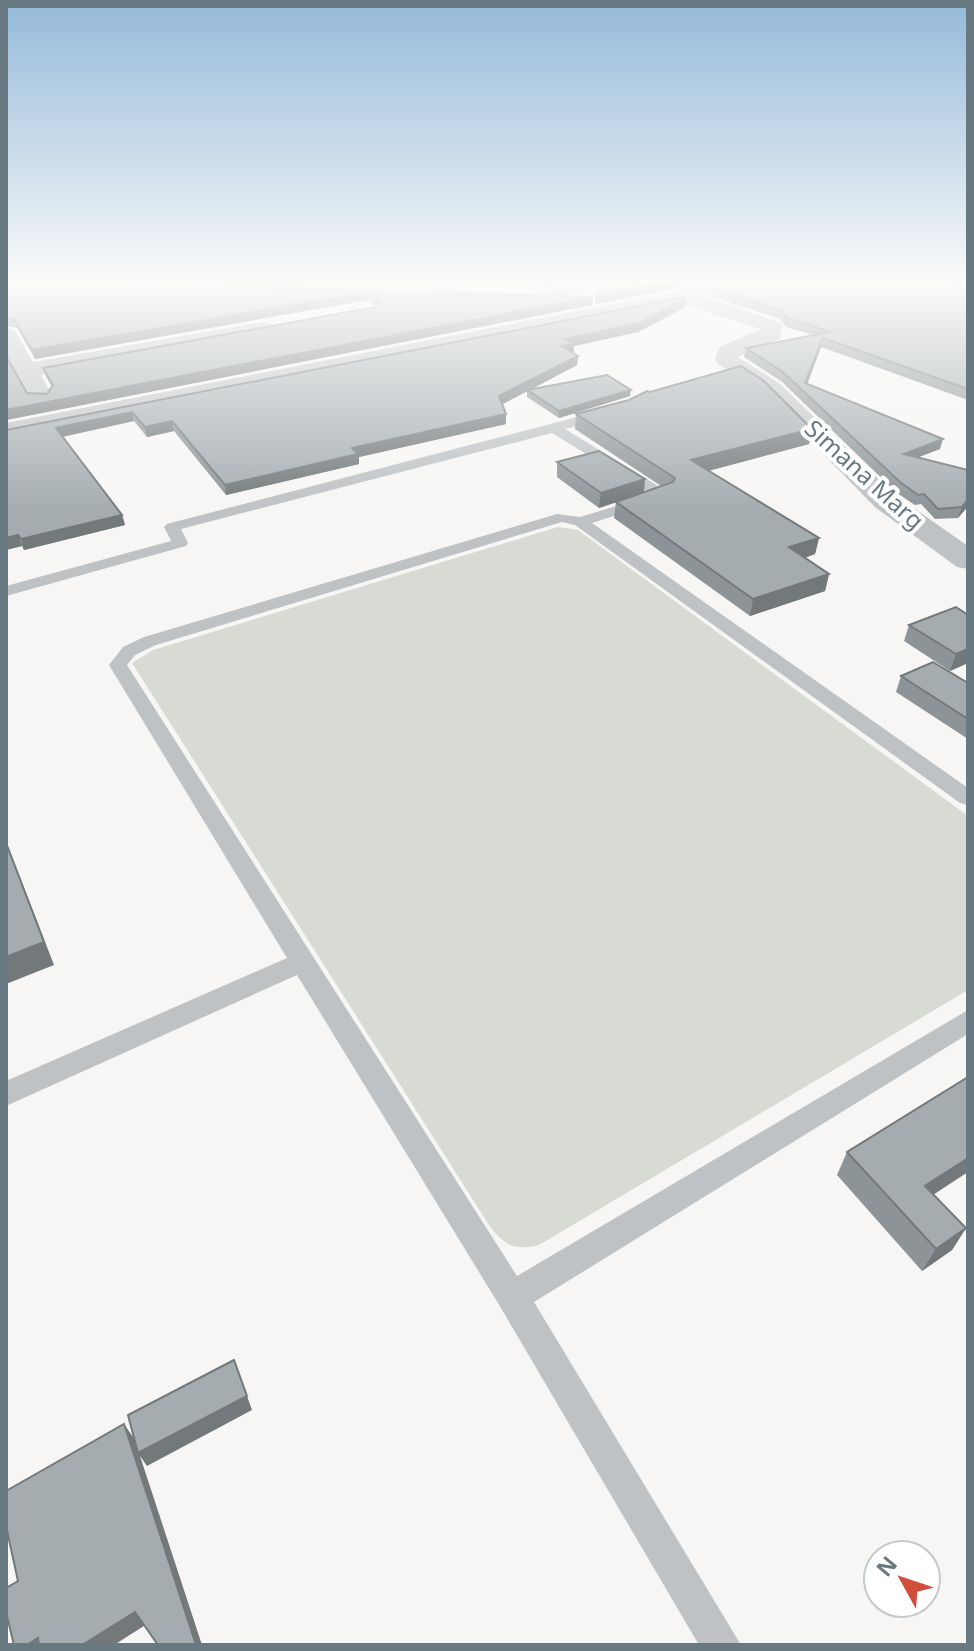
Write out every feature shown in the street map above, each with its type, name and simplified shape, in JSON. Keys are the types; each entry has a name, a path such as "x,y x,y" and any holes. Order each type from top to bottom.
{"street":[{"path":"21,359 55,420"},
{"path":"28,370 88,359"},
{"path":"181,359 214,389"},
{"path":"6,431 371,359"},
{"name":"Simana Marg","path":"726,359 771,388 885,501 968,560"}],"lane":[{"path":"6,591 180,543 172,527 622,409"},
{"path":"554,428 663,495 580,522"},
{"path":"721,1645 512,1297 118,665 129,651 150,641 562,517 580,522 968,798"},
{"path":"6,1094 302,962"},
{"path":"512,1297 968,1021"}],"shaded area":[{"path":"558,527 578,530 968,816 968,990 539,1245 516,1247 505,1242 489,1225 132,663 153,650"}],"building":[{"path":"6,359 27,393 47,394 53,385 43,368 92,359 271,359 6,410"},
{"path":"368,359 572,359 499,396 506,414 352,448 358,454 225,485 172,421 145,427 132,412 56,428 122,515 21,539 18,535 6,538 6,430"},
{"path":"763,359 815,359 805,383 943,439 904,454 968,470 968,499 962,507 938,509 924,494 918,495 900,482 783,372"},
{"path":"883,359 968,359 968,389"},
{"path":"741,366 764,381 812,429 691,460 819,538 789,547 829,574 753,599 616,502 673,482 675,478 576,414"},
{"path":"607,375 631,390 559,411 527,390"},
{"path":"599,451 645,479 601,493 557,462"},
{"path":"956,607 968,615 968,649 956,654 909,625"},
{"path":"933,662 968,683 968,719 901,676"},
{"path":"6,843 44,942 6,957"},
{"path":"968,1077 968,1158 925,1186 966,1228 936,1249 847,1152"},
{"path":"234,1360 247,1396 138,1453 128,1415"},
{"path":"124,1424 196,1645 158,1645 135,1612 82,1645 39,1645 38,1638 27,1645 14,1645 6,1612 6,1588 18,1581 6,1526 6,1491"}]}
